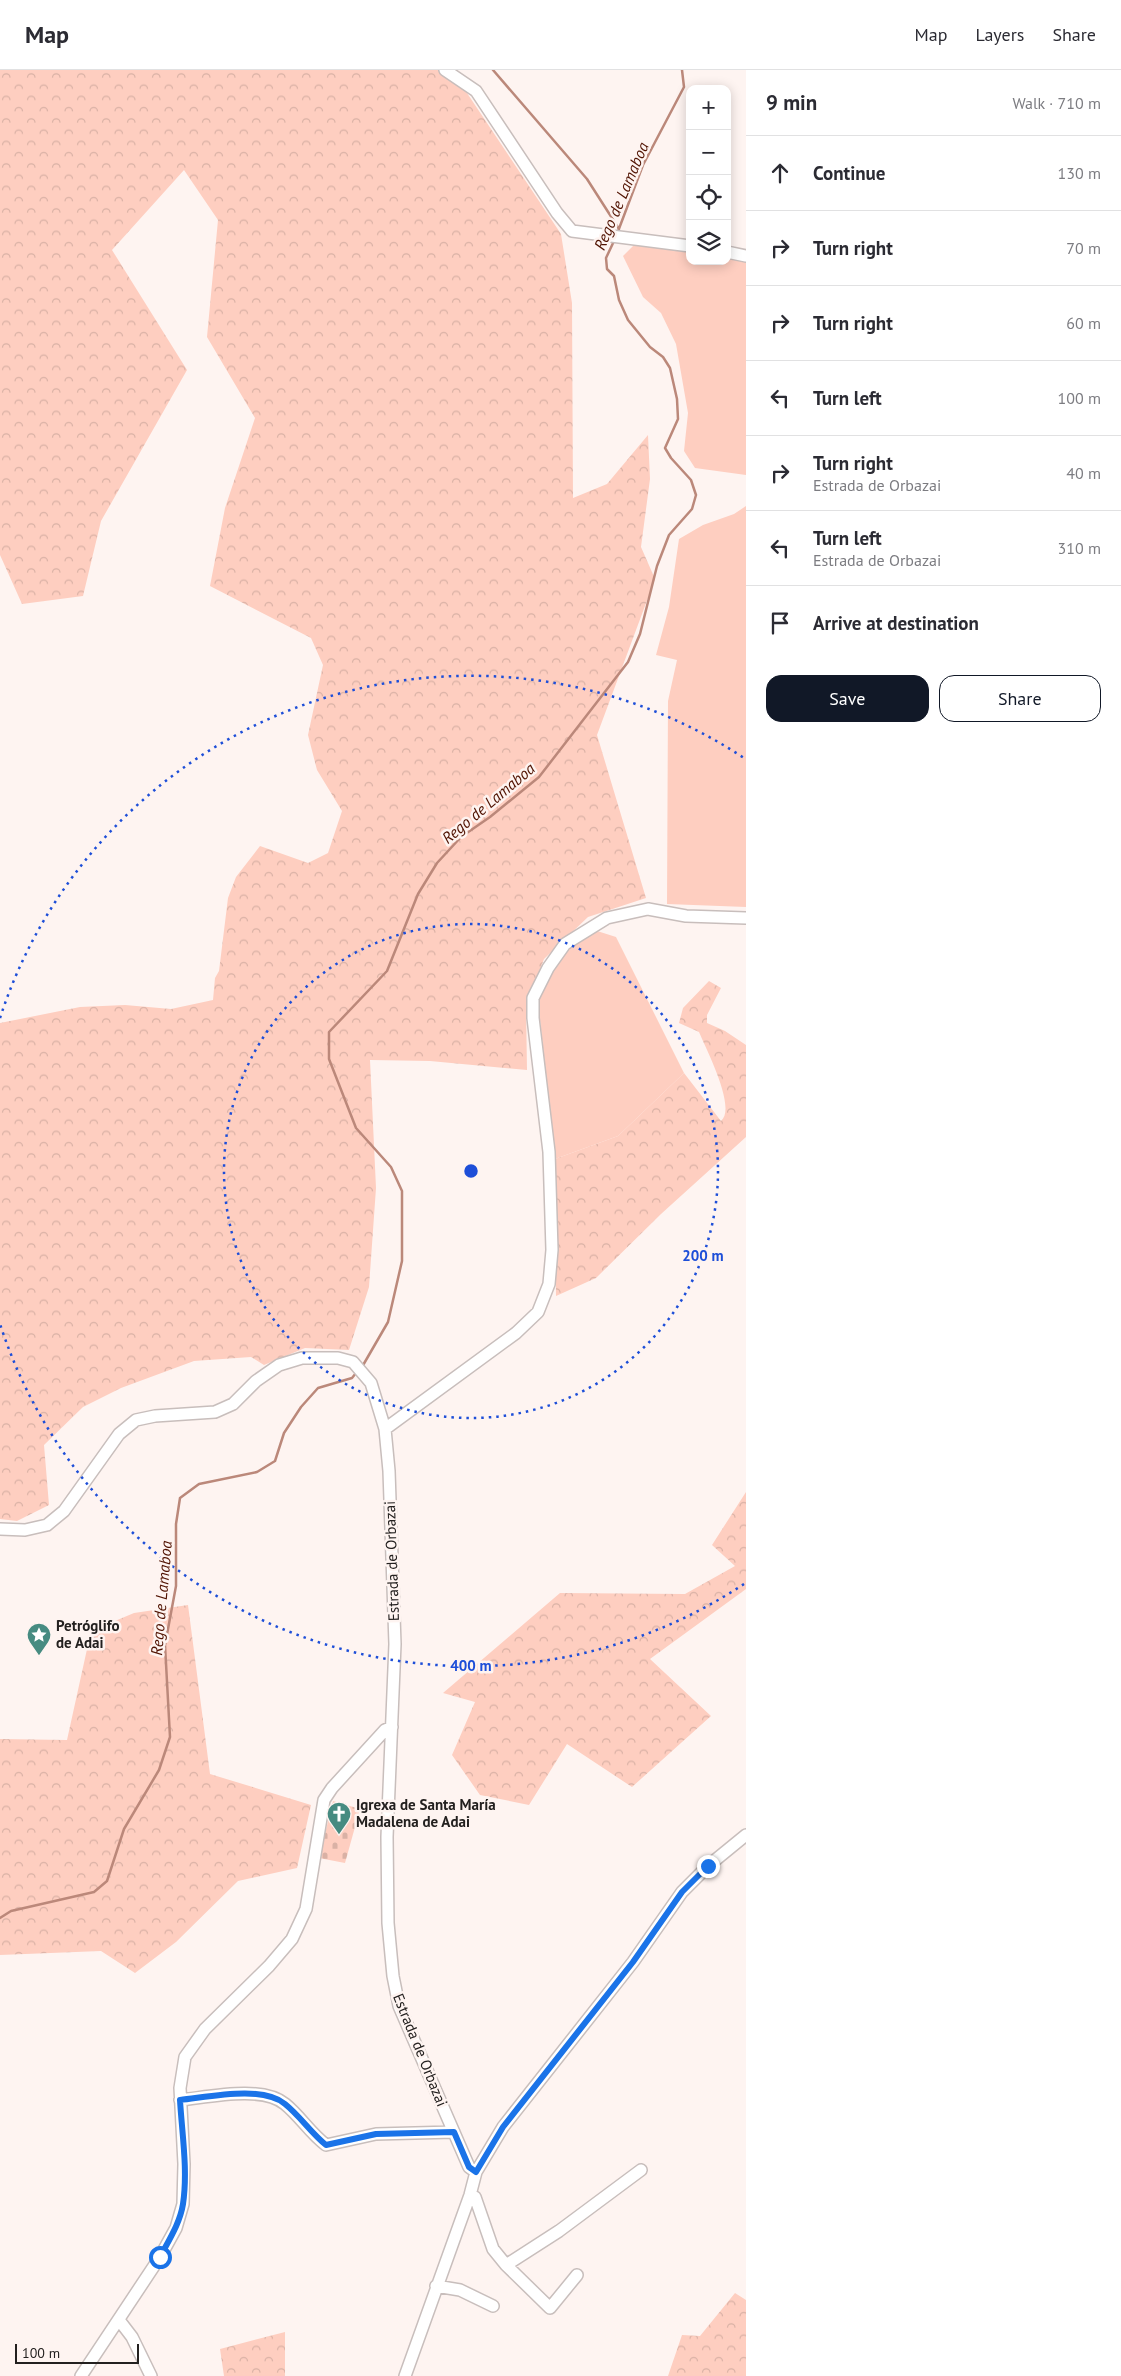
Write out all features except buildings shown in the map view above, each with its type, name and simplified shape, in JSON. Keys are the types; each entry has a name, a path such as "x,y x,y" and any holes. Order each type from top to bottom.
{"street":[{"path":"445,70 476,91 557,214 572,231 686,245"},
{"path":"731,253 746,256"},
{"path":"385,1429 516,1333 538,1312 549,1284 552,1250 549,1152 533,1018 533,998 553,960 565,944 607,918 648,909 686,916 746,918"},
{"name":"Estrada de Orbazai","path":"0,1528 25,1530 47,1525 64,1511 119,1434 136,1420 155,1416 215,1412 233,1404 256,1381 279,1365 302,1358 338,1358 353,1362 372,1382 385,1429 389,1471 395,1644 387,1837 388,1923 392,1976 399,2006 469,2167 478,2168"},
{"path":"81,2376 160,2257 176,2228 182,2204 184,2164 180,2100 185,2057 205,2029 269,1966 292,1939 306,1909 324,1800 332,1788 385,1730 392,1727"},
{"path":"377,1739 391,1741"},
{"path":"405,2376 478,2168 503,2127 633,1962 682,1892 708,1866 746,1835"},
{"path":"180,2100 246,2094 270,2095 285,2103 326,2145 376,2134 454,2132"},
{"path":"506,2265 559,2231 642,2170"},
{"path":"470,2195 475,2197 493,2249 506,2265 550,2308 577,2275"},
{"path":"436,2286 460,2290 493,2306"},
{"path":"119,2320 132,2336 151,2376"}],"green space":[{"path":"0,70 440,70 467,93 561,234 572,303 573,498 607,484 648,435 650,479 641,547 655,579 597,735 646,898 588,917 544,959 526,1007 527,1070 430,1061 370,1060 376,1188 369,1287 349,1350 305,1348 264,1365 251,1357 194,1361 121,1388 83,1407 44,1445 49,1505 17,1521 0,1519 0,1023 80,1007 125,1005 171,1009 213,1000 215,978 219,971 228,898 236,877 260,846 308,863 328,853 342,811 317,770 308,735 323,665 311,638 210,586 225,508 255,418 207,337 218,220 184,170 112,250 187,370 101,521 83,596 22,604 0,555"},
{"path":"637,242 686,250 686,265 731,265 731,258 746,260 746,475 695,468 684,451 688,413 676,344 661,313 643,297 623,256"},
{"path":"746,506 746,907 667,904 668,701 677,660 656,655 669,607 679,539 703,525 734,514"},
{"path":"594,930 616,937 684,1073 618,1136 555,1159 537,992 563,949"},
{"path":"709,981 721,988 707,1015 707,1023 725,1031 746,1045 746,1137 661,1214 596,1278 556,1296 555,1159 618,1136 684,1073 721,1121 725,1114 723,1092 719,1078 699,1032 679,1023 683,1008"},
{"path":"746,1492 746,1589 650,1659 711,1716 632,1787 567,1744 529,1805 480,1795 452,1755 475,1702 443,1693 560,1593 685,1594 735,1566 712,1545"},
{"path":"188,1605 210,1774 311,1805 297,1868 238,1881 176,1942 135,1973 101,1951 0,1955 0,1739 67,1740 91,1631 134,1613"},
{"path":"333,1801 360,1809 345,1863 319,1858"},
{"path":"735,2293 746,2300 746,2376 668,2376 682,2335 700,2336"},
{"path":"285,2332 285,2376 224,2376 220,2349"}],"waterway":[{"path":"493,70 587,179 619,229"},
{"name":"Rego de Lamaboa","path":"617,234 643,165 684,87 682,70"},
{"name":"Rego de Lamaboa","path":"362,1367 388,1322 402,1261 402,1191 391,1167 356,1128 329,1059 329,1032 387,971 418,894 437,863 461,837 490,817 539,777 628,662 640,634 657,566 669,535 692,509 696,495 691,480 671,458 665,448 678,419 677,399 670,368 663,357 650,347 628,320 619,300 614,276 607,269 606,258 614,241"},
{"name":"Rego de Lamaboa","path":"0,1918 11,1911 94,1892 107,1881 124,1829 159,1770 170,1737 165,1645 176,1586 176,1524 180,1498 199,1484 257,1472 275,1461 284,1433 301,1407 318,1388 352,1378 356,1373"}],"place":[{"name":"Petróglifo de Adai","path":"39,1656"},
{"name":"Igrexa de Santa María Madalena de Adai","path":"339,1835"}],"route":[{"path":"160,2257 176,2228 182,2204 184,2164 180,2100 220,2095 270,2095 285,2103 317,2138 326,2145 376,2134 454,2132 469,2167 476,2172 503,2127 633,1962 682,1892 708,1866"}]}
